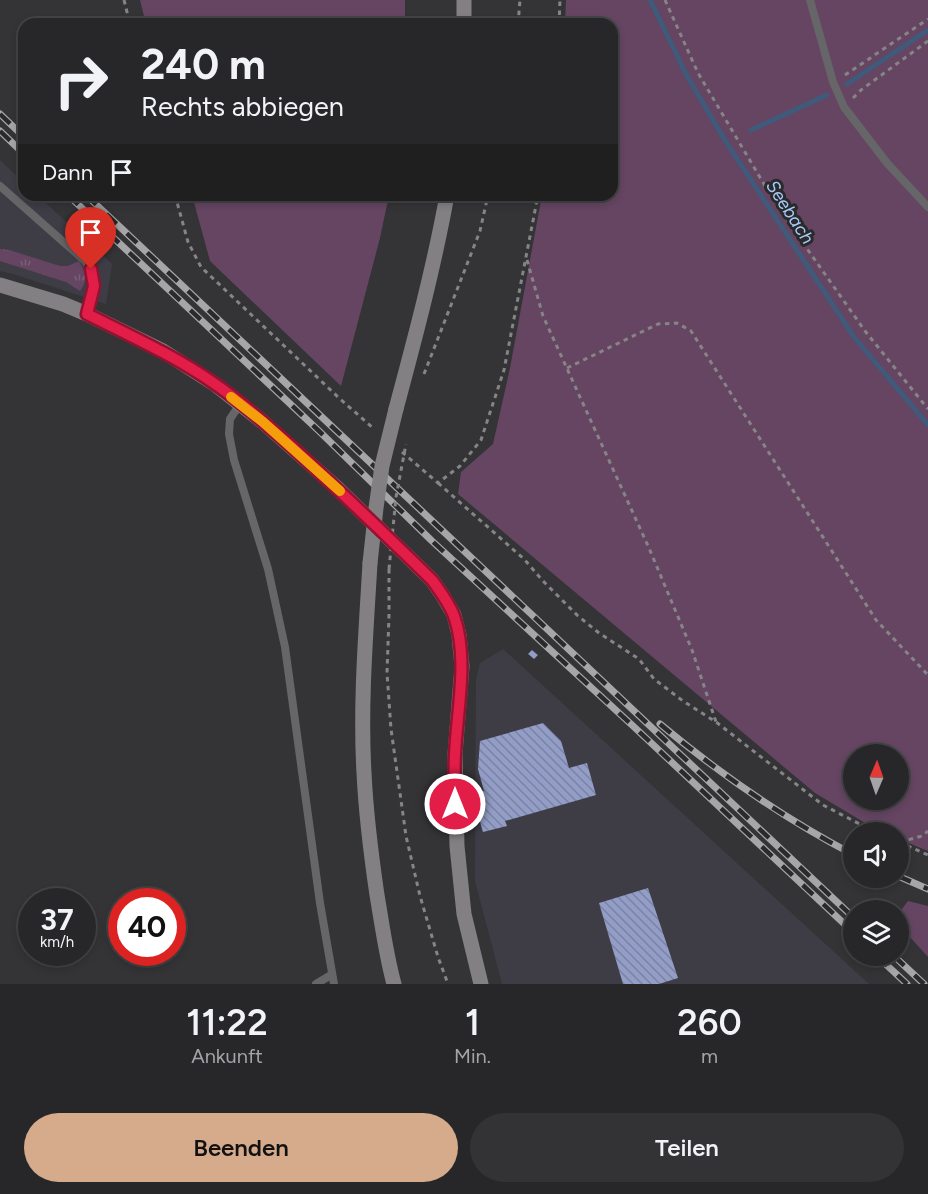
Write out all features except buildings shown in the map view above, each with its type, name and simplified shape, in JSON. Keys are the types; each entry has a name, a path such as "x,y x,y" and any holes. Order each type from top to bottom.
{"street":[{"path":"464,0 464,18"},
{"path":"394,984 368,834 364,771 363,709 370,563 382,466 423,305 446,201"},
{"path":"0,285 54,301 87,314 163,351 216,385 263,422 336,487 432,580 454,615 459,635 462,666 455,754 457,846 464,914 481,984"}],"lane":[{"path":"810,0 833,82 844,107 887,163 928,207"},
{"path":"0,186 85,261 91,269 94,286 87,314"},
{"path":"240,404 230,419 229,434 234,460 268,569 285,647 334,984"},
{"path":"316,984 331,975"}],"path":[{"path":"124,0 128,18"},
{"path":"518,18 519,0"},
{"path":"559,18 560,0"},
{"path":"665,0 698,73 777,206 865,331 928,409"},
{"path":"833,82 928,19"},
{"path":"844,107 861,90 928,41"},
{"path":"177,201 188,242 201,267 380,434"},
{"path":"424,374 480,231 487,201"},
{"path":"438,483 460,466 481,440 504,370 537,201"},
{"path":"526,258 543,316 654,558 692,650 716,722"},
{"path":"567,368 658,324 677,322 691,331 876,620 928,675"},
{"path":"407,439 396,497 389,569 387,673 391,729 406,836 420,896 448,984"},
{"path":"398,449 524,559 578,616 639,658 654,679 716,722 823,805 856,822"},
{"path":"909,839 922,836 928,831"},
{"path":"909,846 928,855"}],"shaded area":[{"path":"0,160 18,177 18,201 44,201 112,264 106,304 0,271"},
{"path":"503,649 843,960 843,966 849,966 869,984 502,984 475,881 476,680 480,663"}],"green space":[{"path":"140,0 405,0 405,18 144,18"},
{"path":"566,0 928,0 928,851 909,843 909,822 864,822 843,810 909,810 909,744 843,744 843,810 815,793 458,494 461,472 493,444 510,368 541,201 618,201 618,18 565,18"},
{"path":"194,201 388,201 341,386 210,261"},
{"path":"0,249 60,266 68,266 79,261 85,272 84,283 80,291 66,282 0,261"},
{"path":"909,901 928,906 928,957 909,936"}],"waterway":[{"name":"Seebach","path":"650,0 687,76 726,142 854,337 928,425"},
{"path":"847,84 928,30"},
{"path":"751,130 827,95"}],"railway":[{"path":"0,114 18,131"},
{"path":"0,131 18,148"},
{"path":"74,201 319,431 432,541 843,923"},
{"path":"92,201 843,908"},
{"path":"660,724 754,795 843,849"},
{"path":"909,881 928,889"},
{"path":"888,966 907,984"},
{"path":"905,966 924,984"}],"slow traffic":[{"path":"231,397 263,422 340,491"}],"route":[{"path":"91,269 94,286 87,314 163,351 216,385 263,422 336,487 432,580 443,596 454,615 459,635 462,666 455,754 455,804"}]}
